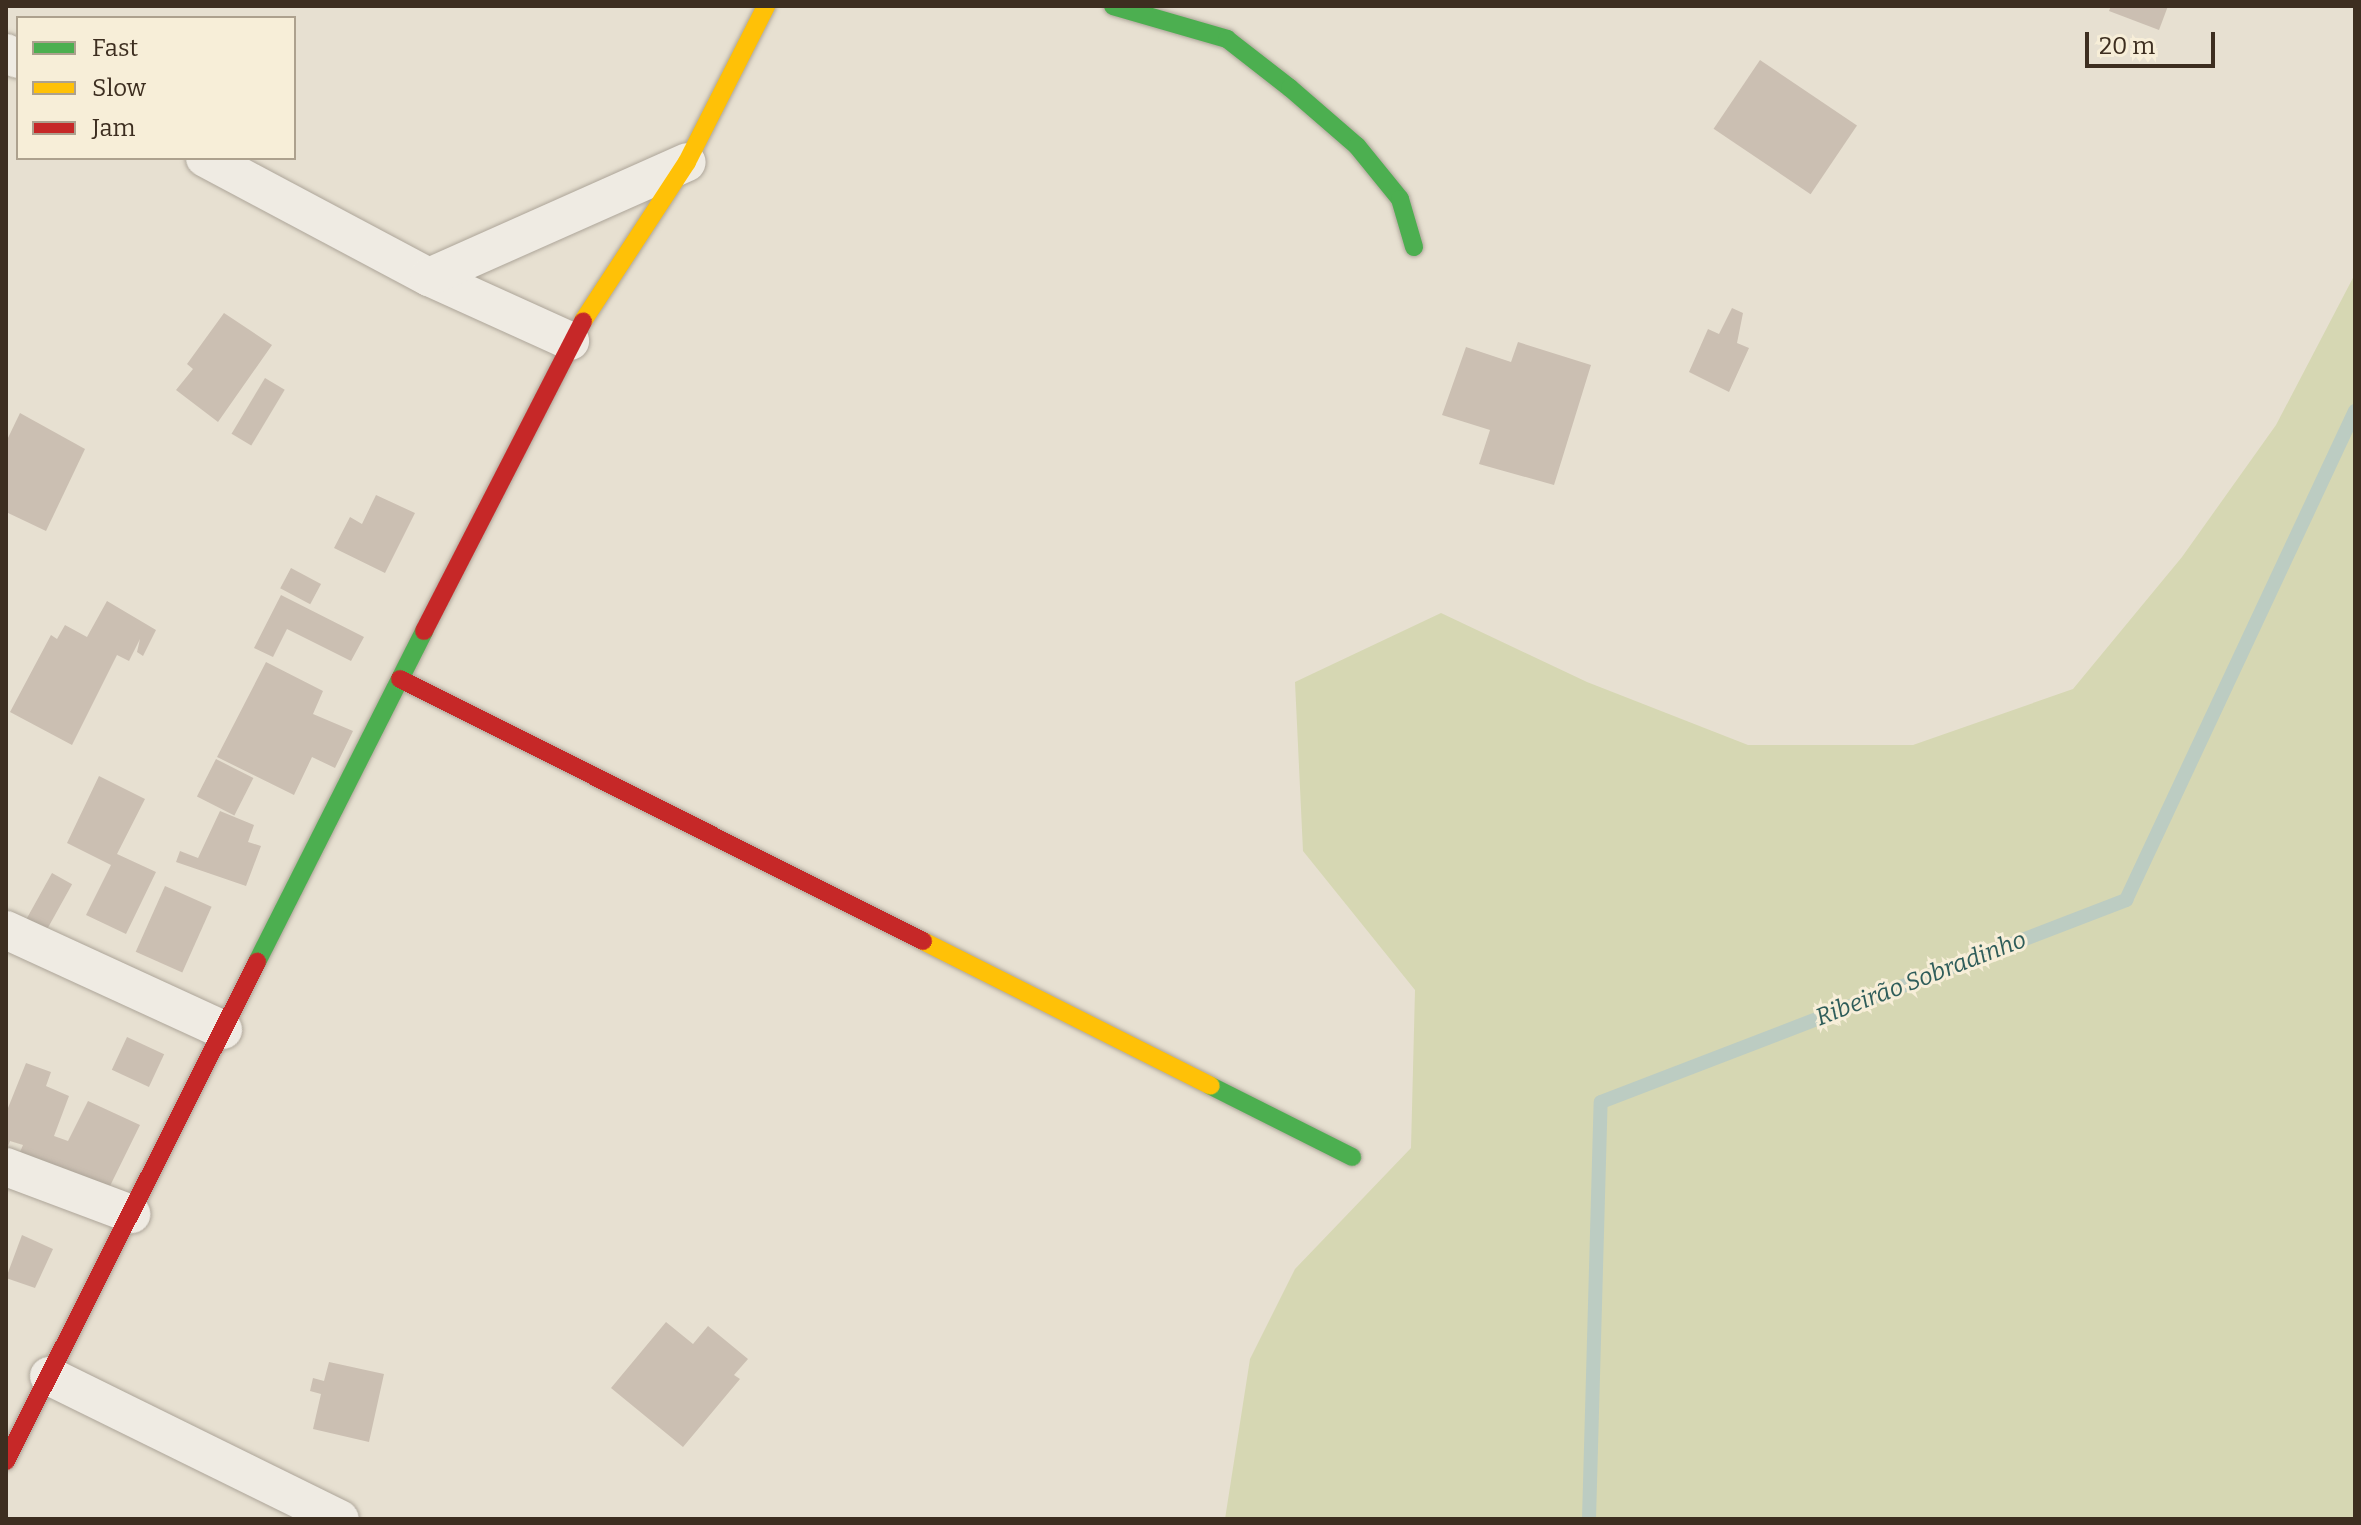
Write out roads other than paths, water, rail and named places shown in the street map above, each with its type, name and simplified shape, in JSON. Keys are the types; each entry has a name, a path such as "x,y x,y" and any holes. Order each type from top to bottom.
{"street":[{"path":"6,1461 570,341 687,162 766,6"},
{"path":"1113,6 1227,39 1290,88 1357,146 1400,199 1414,247"},
{"path":"209,160 429,277 570,341"},
{"path":"429,277 687,162"},
{"path":"400,679 1352,1157"},
{"path":"6,930 223,1030"},
{"path":"6,1167 131,1214"},
{"path":"49,1376 340,1519"}],"waterway":[{"name":"Ribeirão Sobradinho","path":"1589,1519 1601,1102 2126,900 2355,411"}]}
